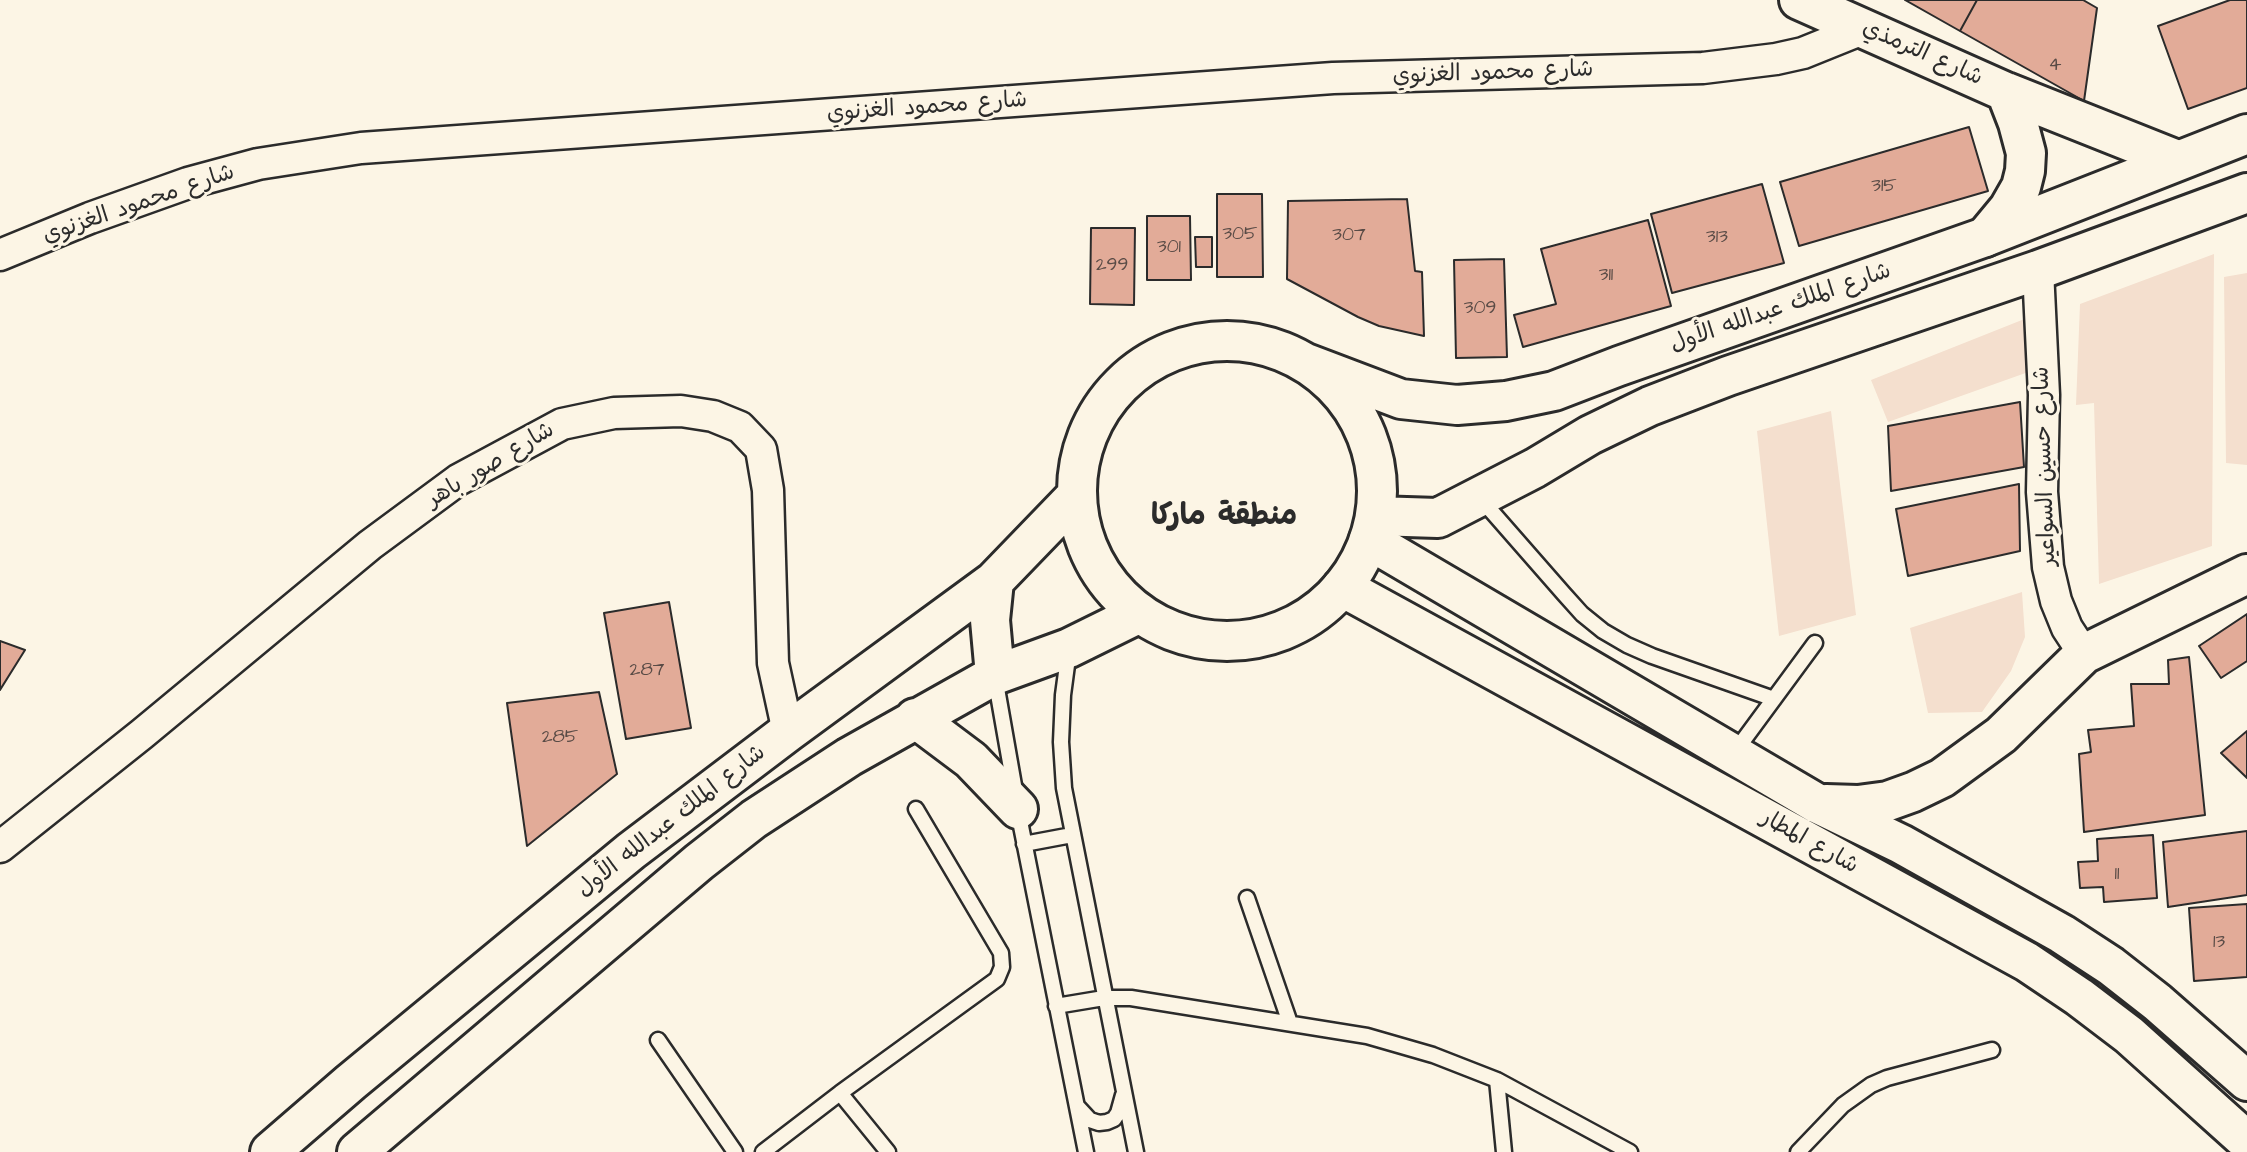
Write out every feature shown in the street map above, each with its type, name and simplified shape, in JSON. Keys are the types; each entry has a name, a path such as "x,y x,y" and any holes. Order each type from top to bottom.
{"main road":[{"name":"شارع الترمذي","path":"1799,0 2006,92 2177,160"},
{"name":"شارع الترمذي","path":"1986,237 2009,208 2021,187 2025,171 2026,153 2006,92"},
{"name":"شارع الملك عبدالله الأول","path":"1306,363 1401,400 1457,405 1506,401 1554,391 1986,237 2247,134"},
{"name":"شارع الملك عبدالله الأول","path":"1372,528 1438,518 1535,468 1590,435 1650,406 1728,376 2038,270 2247,193"},
{"path":"1229,340 1269,347 1306,363 1334,385 1356,414 1371,446 1377,481 1372,528 1342,587 1315,612 1282,631 1246,639 1209,640 1173,631 1140,614 1114,590 1094,562 1081,530 1076,496 1080,456 1095,418 1119,385 1151,361 1188,346 1229,340"},
{"name":"شارع الملك عبدالله الأول","path":"270,1152 620,860 788,732 994,581 1076,496"},
{"name":"شارع المطار","path":"1372,528 1733,754 1818,804 1901,844 2062,934 2111,966 2148,995 2247,1081"},
{"name":"شارع المطار","path":"1818,804 1858,805 1888,801 1942,778 2001,734 2084,654 2247,575"},
{"path":"994,581 990,620 995,676"},
{"name":"شارع المطار","path":"1342,587 2027,962 2079,996 2129,1035 2247,1141"},
{"path":"357,1152 699,862 754,819 915,718 995,676 1069,648 1140,614"},
{"path":"915,718 971,760 1021,827"}],"street":[{"name":"شارع محمود الغزنوي","path":"0,255 90,218 188,183 258,164 360,148 1332,78 1703,68 1803,53 1865,28"},
{"name":"شارع حسين السواعير","path":"2038,270 2044,395 2042,492 2048,567 2056,601 2067,628 2084,654"},
{"name":"شارع صور باهر","path":"0,847 142,734 370,545 458,480 562,424 614,413 681,411 713,416 740,427 761,449 768,490 773,663 788,732"}],"lane":[{"path":"1480,497 1582,614 1603,631 1652,656 1774,699"},
{"path":"1733,754 1815,643"},
{"path":"1069,648 1061,741 1064,788 1136,1152"},
{"path":"995,676 1021,827 1086,1152"},
{"path":"763,1152 997,979 1002,967 1001,953 916,809"},
{"path":"1021,827 1072,835"},
{"path":"1247,898 1290,1023"},
{"path":"1056,1006 1104,998 1158,1001 1367,1036 1433,1055 1497,1080 1630,1152"},
{"path":"658,1040 735,1152"},
{"path":"1798,1152 1843,1105 1871,1085 1992,1050"},
{"path":"1497,1080 1504,1152"},
{"path":"1076,1105 1090,1121 1107,1122 1114,1119 1118,1113 1123,1092"},
{"path":"840,1093 888,1152"}],"shaded area":[{"path":"2214,254 2212,546 2099,584 2094,403 2076,405 2080,304"},
{"path":"2247,273 2247,465 2226,463 2224,277"},
{"path":"2032,316 2034,370 1888,422 1871,380"},
{"path":"1831,411 1856,615 1779,636 1757,431"},
{"path":"2022,592 2025,637 2011,671 1982,712 1928,713 1910,628"}],"building":[{"path":"1905,0 1977,0 1960,31"},
{"path":"1977,0 2083,0 2097,8 2084,101 1960,31"},
{"path":"2230,0 2247,0 2247,88 2188,109 2158,26"},
{"path":"1969,127 1988,191 1799,246 1780,182"},
{"path":"1762,184 1784,263 1672,293 1651,214"},
{"path":"1217,194 1262,194 1263,277 1217,277"},
{"path":"1407,199 1415,271 1422,272 1424,336 1379,326 1287,279 1288,201"},
{"path":"1147,216 1190,216 1191,280 1147,280"},
{"path":"1648,220 1671,306 1523,347 1514,315 1556,304 1541,249"},
{"path":"1091,228 1135,228 1134,305 1090,304"},
{"path":"1195,237 1212,237 1212,267 1196,267"},
{"path":"1504,259 1507,357 1456,358 1454,260"},
{"path":"2020,402 2024,467 1891,491 1888,426"},
{"path":"2019,484 2020,551 1908,576 1896,509"},
{"path":"669,602 691,728 626,739 604,613"},
{"path":"2247,614 2247,661 2221,678 2199,646"},
{"path":"0,641 25,650 0,690"},
{"path":"2189,657 2205,815 2084,832 2079,754 2091,752 2088,730 2134,726 2131,684 2169,684 2168,660"},
{"path":"599,692 617,774 527,846 507,703"},
{"path":"2247,731 2247,778 2221,753"},
{"path":"2247,831 2247,895 2168,907 2163,842"},
{"path":"2153,835 2157,898 2104,902 2103,887 2080,888 2078,862 2098,861 2097,839"},
{"path":"2247,904 2247,977 2194,981 2189,908"}],"district":[{"name":"منطقة ماركا","path":"1224,518"}]}
